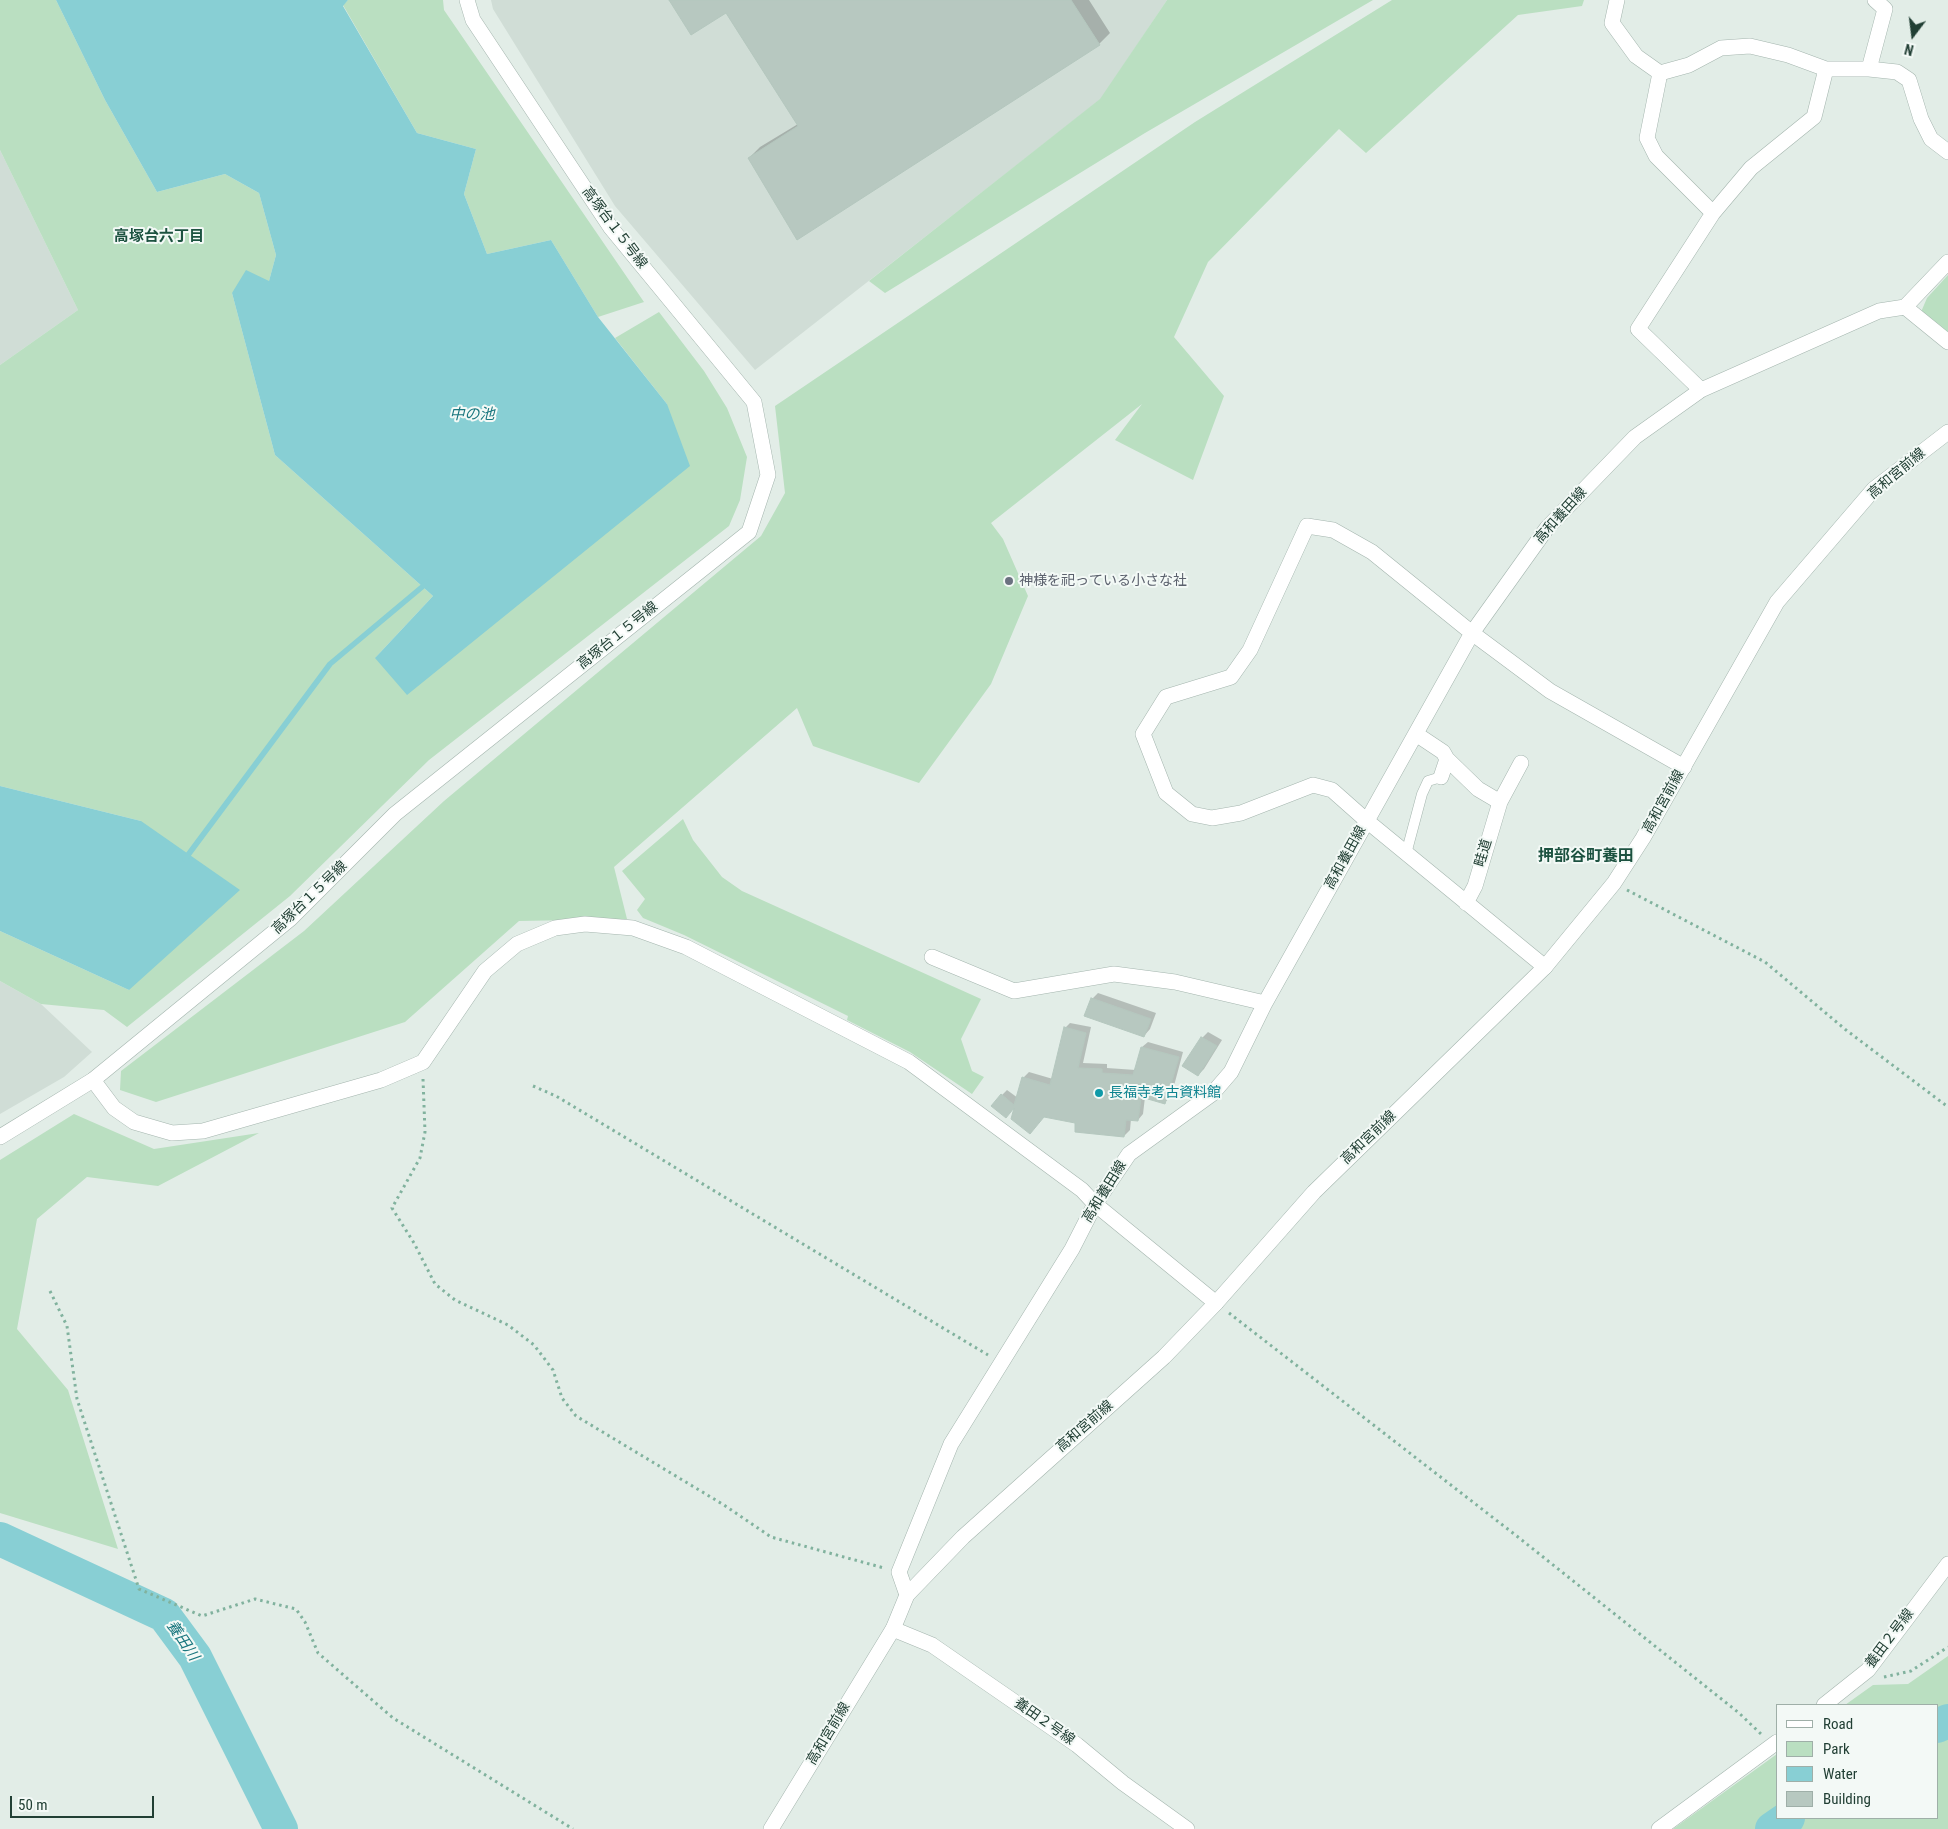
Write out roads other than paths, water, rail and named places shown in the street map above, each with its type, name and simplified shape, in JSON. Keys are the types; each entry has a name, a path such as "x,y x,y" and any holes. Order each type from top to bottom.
{"street":[{"name":"高塚台１５号線","path":"0,1137 92,1080 290,919 395,814 749,532 768,475 754,402 611,228 473,20 467,0"},
{"path":"1617,0 1612,23 1636,56 1660,73"},
{"path":"1869,69 1885,9 1875,0"},
{"path":"1660,73 1689,64 1721,48 1750,46 1788,55 1826,69 1869,69 1897,72 1909,80 1921,119 1931,140 1948,152"},
{"path":"1701,390 1638,329 1713,213 1751,168 1814,117 1826,69"},
{"path":"1660,73 1647,138 1656,156 1713,213"},
{"path":"1948,262 1905,307 1948,342"},
{"name":"高和養田線","path":"907,1595 899,1572 951,1444 1072,1249 1095,1204 1129,1154 1212,1094 1231,1072 1265,1003 1472,633 1546,528 1635,437 1701,390 1879,311 1905,307"},
{"name":"高和宮前線","path":"771,1829 893,1629 907,1595 963,1537 1164,1357 1216,1303 1314,1192 1545,967 1614,883 1644,838 1777,602 1874,489 1948,432"},
{"path":"1545,967 1406,854 1332,790 1313,785 1241,813 1212,818 1192,814 1166,793 1143,734 1166,697 1232,677 1250,650 1307,526 1333,530 1372,552 1472,633 1550,691 1684,767"},
{"path":"1416,734 1443,752 1447,759 1478,789 1500,802"},
{"path":"1442,776 1447,759"},
{"name":"畦道","path":"1466,903 1474,886 1500,802 1521,763"},
{"path":"92,1080 114,1108 134,1122 172,1133 203,1131 381,1080 423,1062 485,971 517,944 555,928 585,924 632,928 686,947 909,1062 1082,1190 1095,1204 1216,1303"},
{"path":"932,957 1014,991 1114,974 1175,982 1265,1003"},
{"name":"養田２号線","path":"1825,1704 1868,1670 1948,1564"},
{"name":"養田２号線","path":"893,1629 932,1645 1077,1745 1123,1783 1187,1829"},
{"path":"1659,1829 1774,1744"}],"lane":[{"path":"1406,854 1422,794 1428,781 1442,776"}],"water":[{"name":"中の池","path":"56,0 348,0 343,6 417,133 476,149 464,194 487,254 551,240 598,317 667,404 690,466 407,695 375,658 433,596 275,455 232,293 246,270 269,281 276,255 259,193 225,174 157,192 105,100"},
{"path":"0,786 141,821 240,890 129,990 0,931"}],"waterway":[{"path":"185,859 330,664 428,582"},
{"name":"養田川","path":"0,1539 164,1615 195,1657 281,1829"},
{"path":"1938,1726 1948,1721"},
{"path":"1772,1829 1787,1819"}],"place":[{"name":"神様を祀っている小さな社","path":"1009,581"},
{"name":"長福寺考古資料館","path":"1099,1093"}],"district":[{"name":"高塚台六丁目","path":"159,237"},
{"name":"押部谷町養田","path":"1586,857"}]}
